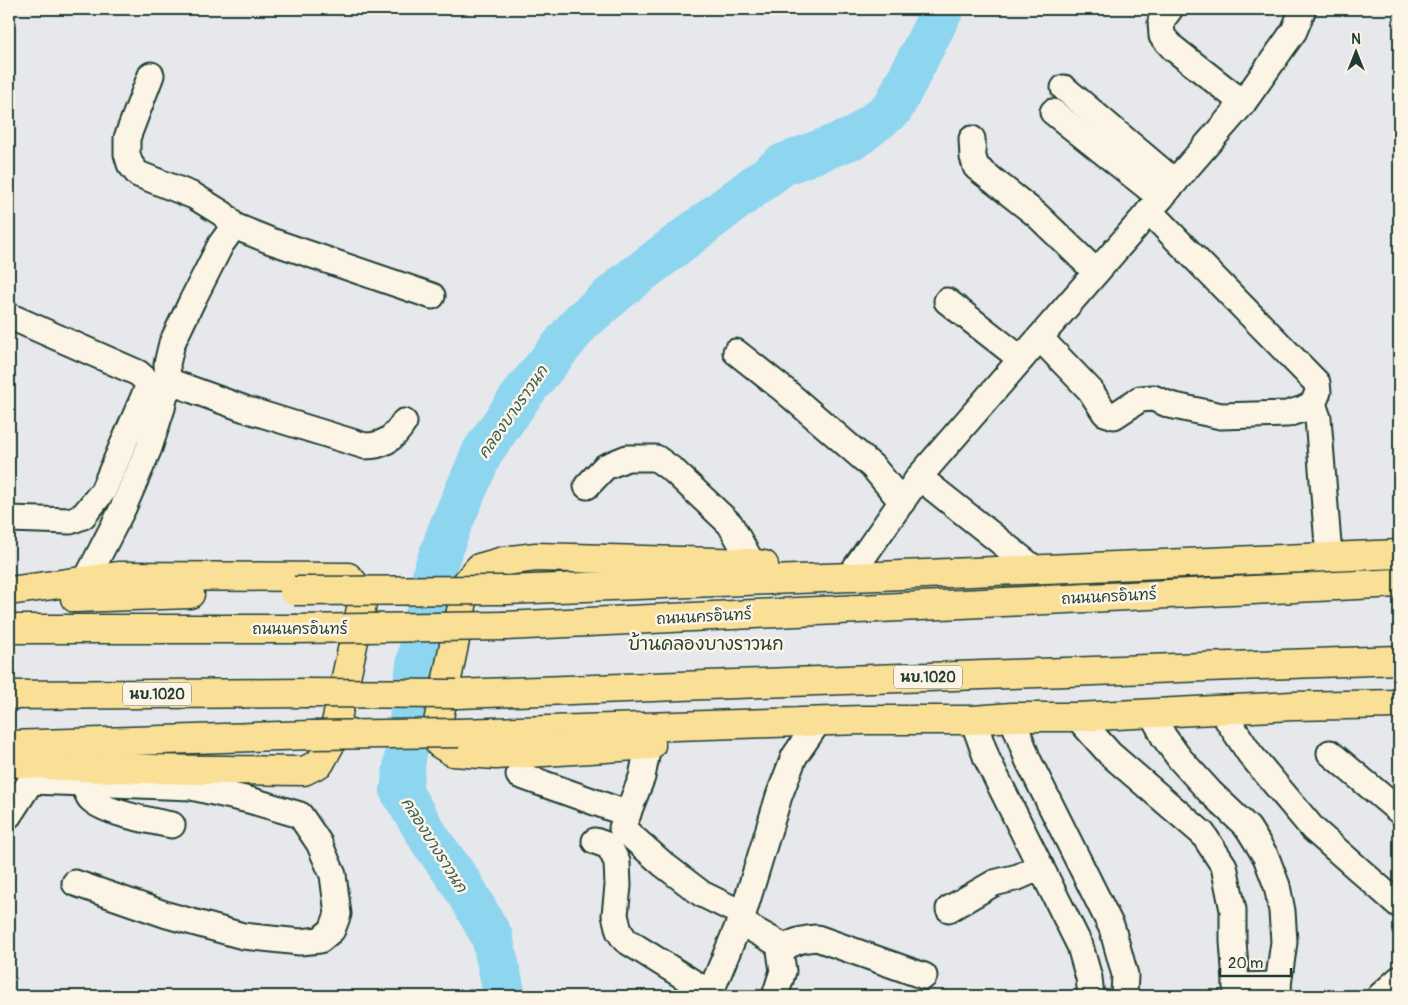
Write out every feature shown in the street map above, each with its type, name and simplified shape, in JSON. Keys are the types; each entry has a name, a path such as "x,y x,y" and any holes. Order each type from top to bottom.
{"main road":[{"name":"ถนนนครอินทร์","path":"9,600 294,591 506,590 843,578 1399,554"},
{"path":"781,723 737,740 496,754 453,752 440,744 436,732 467,582 479,568 504,561 536,557 752,563 843,578"},
{"path":"9,590 85,582 118,576 348,577 360,590 362,604 332,741 320,763 304,771 35,773 9,762"},
{"name":"ถนนนครอินทร์","path":"9,629 295,629 505,626 1399,583"},
{"name":"นบ.1020","path":"9,695 457,694 1399,660"},
{"path":"9,745 312,735 459,733 818,722 973,720 1012,717 1077,717 1399,704"}],"street":[{"path":"1170,9 1161,21 1162,36 1173,48 1244,102"},
{"path":"843,578 919,477 1244,102 1294,30 1303,9"},
{"path":"151,75 127,138 127,154 130,164 138,174 194,196 223,214 234,226 271,241 432,296"},
{"path":"1040,338 1090,390 1105,413 1114,416 1140,399 1153,398 1170,405 1221,416 1287,414 1313,404 1318,392 1317,383 1161,197 1064,88"},
{"path":"1053,112 1161,197"},
{"path":"972,139 973,157 976,167 1038,215 1096,272"},
{"path":"85,582 123,508 149,448 162,408 168,381 167,364 172,343 221,244 234,226"},
{"path":"947,301 1021,359"},
{"path":"9,316 138,373 146,380 148,387 102,491 83,516 70,521 9,519"},
{"path":"736,352 784,390 873,467 902,502"},
{"path":"168,381 246,409 366,446 377,446 389,440 396,434 404,422"},
{"path":"1313,404 1318,418 1329,557"},
{"path":"587,486 605,468 627,458 656,458 674,471 730,524 752,563"},
{"path":"919,477 1036,570"},
{"path":"1221,710 1250,754 1313,829 1397,899"},
{"path":"1077,717 1110,754 1203,834 1224,866 1233,910 1236,991 1279,990 1284,942 1282,911 1277,886 1266,857 1248,828 1210,792 1180,759 1164,737 1152,713"},
{"path":"1012,717 1028,760 1112,928 1125,975 1124,996"},
{"path":"973,720 987,759 1080,946 1089,978 1091,996"},
{"path":"648,746 642,777 614,832 618,886 616,914 618,931 625,940 710,994 742,918 779,796 794,756 818,722"},
{"path":"1330,753 1399,811"},
{"path":"9,815 35,773 83,784 192,787 249,800 300,815 319,843 333,875 338,914 332,930 320,940 300,942 243,936 167,914 75,883"},
{"path":"519,775 614,832 664,865 702,894 780,944 782,971 775,996"},
{"path":"83,784 90,798 104,807 118,813 172,825"},
{"path":"1178,813 1210,792"},
{"path":"949,909 994,883 1018,877 1041,867"},
{"path":"1065,916 1098,900"},
{"path":"781,951 790,943 817,938 924,976"},
{"path":"1380,996 1399,979"}],"path":[{"path":"1394,525 1399,525"}],"waterway":[{"name":"คลองบางราวนก","path":"505,996 492,937 462,884 431,841 401,791 417,665 434,571 450,527 483,451 524,392 581,322 628,282 782,165 856,137 893,108 943,9"}],"district":[{"name":"บ้านคลองบางราวนก","path":"706,644"}]}
